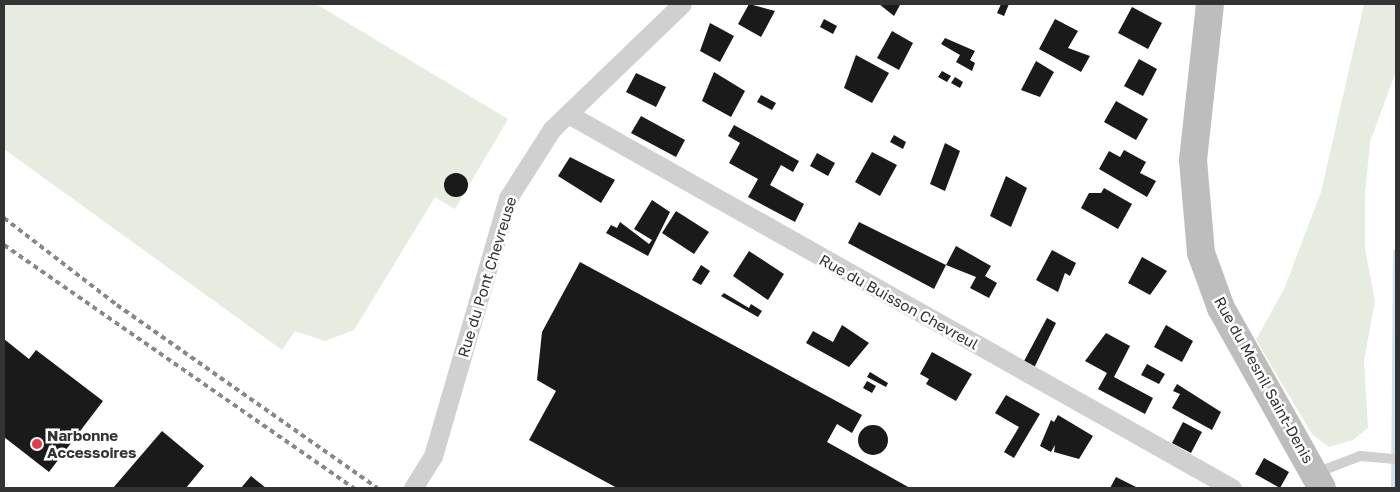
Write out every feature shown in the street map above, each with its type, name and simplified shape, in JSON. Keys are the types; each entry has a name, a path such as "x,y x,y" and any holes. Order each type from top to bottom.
{"street":[{"name":"Rue du Pont Chevreuse","path":"413,488 433,456 508,198 552,129 682,4"},
{"name":"Rue du Mesnil Saint-Denis","path":"1210,4 1193,160 1201,253 1221,308 1319,480"},
{"name":"Rue du Buisson Chevreul","path":"568,114 1232,488"}],"lane":[{"path":"1319,480 1360,456 1396,459"}],"shaded area":[{"path":"4,4 316,4 508,119 455,209 435,197 354,330 325,341 295,331 282,350 4,149"},
{"path":"1364,4 1396,4 1396,71 1370,142 1365,194 1365,249 1375,301 1364,361 1368,428 1353,440 1329,447 1312,434 1256,340 1285,287 1321,192"}],"building":[{"path":"749,4 775,11 761,37 738,24"},
{"path":"879,4 898,4 900,5 894,16"},
{"path":"1001,4 1009,4 1004,16 997,13"},
{"path":"1132,7 1162,23 1148,49 1118,33"},
{"path":"824,19 837,26 833,34 820,27"},
{"path":"1055,19 1078,31 1068,48 1090,56 1081,72 1039,49"},
{"path":"710,23 734,36 720,62 700,51"},
{"path":"892,31 913,43 899,70 877,58"},
{"path":"945,38 975,51 970,60 975,63 972,71 956,62 960,55 941,44"},
{"path":"856,55 889,73 872,103 844,88"},
{"path":"1139,59 1157,69 1143,96 1124,86"},
{"path":"1036,61 1054,72 1040,97 1021,90"},
{"path":"942,71 951,76 947,82 938,77"},
{"path":"714,72 745,91 731,117 702,101"},
{"path":"636,73 666,87 656,107 626,92"},
{"path":"955,77 963,82 960,88 951,83"},
{"path":"761,95 776,103 772,110 757,102"},
{"path":"1116,101 1148,119 1136,140 1104,122"},
{"path":"641,116 685,140 676,157 631,133"},
{"path":"734,125 799,161 793,172 781,165 770,185 804,204 795,222 748,197 758,179 729,163 740,143 728,136"},
{"path":"894,135 906,142 903,149 890,142"},
{"path":"945,143 960,151 945,191 930,184"},
{"path":"1124,150 1146,162 1140,173 1156,181 1147,197 1099,169 1109,151 1120,157"},
{"path":"872,152 897,165 880,196 855,182"},
{"path":"817,153 835,163 828,176 810,166"},
{"path":"570,157 615,180 601,203 558,176"},
{"path":"451,173 461,173 468,180 468,190 461,197 451,197 444,190 444,180"},
{"path":"1006,176 1027,188 1011,227 990,216"},
{"path":"1104,188 1132,204 1118,229 1081,208 1089,193 1101,193"},
{"path":"652,200 670,212 648,256 606,233 611,225 617,228 620,222 649,244 652,240 634,229"},
{"path":"676,211 709,232 694,254 662,233"},
{"path":"859,222 946,265 934,289 848,243"},
{"path":"956,246 991,266 985,276 997,283 989,298 970,288 976,277 946,265"},
{"path":"1052,250 1076,263 1070,276 1065,273 1058,292 1036,280"},
{"path":"749,251 784,274 768,300 733,276"},
{"path":"1142,257 1167,271 1150,295 1128,283"},
{"path":"580,262 862,415 852,433 837,424 827,442 910,488 617,488 529,440 556,391 537,380 542,332"},
{"path":"701,265 710,271 701,285 692,280"},
{"path":"724,293 749,308 751,304 762,311 758,317 721,296"},
{"path":"1047,318 1056,323 1034,368 1023,363"},
{"path":"842,325 869,343 849,367 806,343 813,331 833,342"},
{"path":"1166,325 1193,341 1182,362 1154,347"},
{"path":"1106,333 1130,346 1114,377 1153,398 1145,414 1098,389 1107,373 1085,361"},
{"path":"4,339 29,359 36,350 103,401 49,472 4,437"},
{"path":"932,352 972,374 956,401 926,384 929,379 920,374"},
{"path":"1147,364 1165,374 1159,384 1141,375"},
{"path":"870,372 888,383 886,387 867,377"},
{"path":"867,381 876,386 872,393 863,388"},
{"path":"1177,384 1221,412 1212,430 1172,408 1180,394 1173,391"},
{"path":"1006,395 1040,414 1014,458 1004,452 1019,427 995,413"},
{"path":"1058,415 1093,436 1079,459 1054,452 1055,445 1051,452 1040,446 1051,420 1054,422"},
{"path":"1183,422 1202,432 1191,453 1172,443"},
{"path":"873,425 884,429 888,440 884,451 873,455 862,451 858,440 862,429"},
{"path":"162,431 204,466 186,488 113,488"},
{"path":"1264,458 1289,472 1280,488 1255,474"},
{"path":"251,476 266,488 241,488"},
{"path":"1116,477 1138,488 1110,488"}],"waterway":[{"path":"1394,488 1396,252"}],"railway":[{"path":"4,218 117,305 377,488"},
{"path":"4,245 354,488"}],"place":[{"name":"Narbonne Accessoires","path":"37,444"}]}
